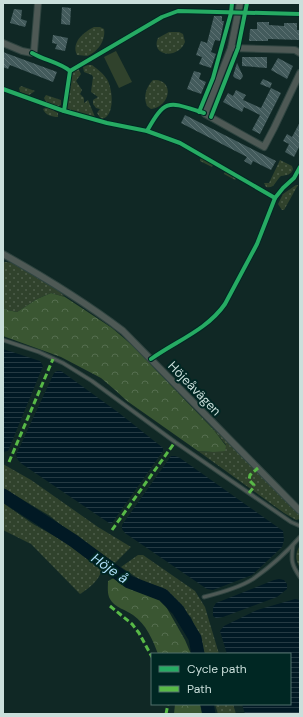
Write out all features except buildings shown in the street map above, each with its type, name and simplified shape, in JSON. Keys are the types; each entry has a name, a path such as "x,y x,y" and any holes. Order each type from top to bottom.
{"street":[{"path":"3,43 22,51 32,53 34,51 38,3"},
{"path":"240,3 231,48 206,114 264,147 300,73"},
{"path":"231,48 295,50 300,53"},
{"name":"Höjeåvägen","path":"3,254 42,276 123,331 300,511"}],"lane":[{"path":"3,340 39,352 72,368 210,466 291,522 300,526"},
{"path":"204,597 219,593 253,579 272,564 300,537"},
{"path":"293,545 291,559 293,567 300,577"}],"green space":[{"path":"94,27 104,29 104,37 98,49 87,56 77,55 77,42 86,32"},
{"path":"169,32 179,32 183,34 185,42 182,48 177,52 166,54 158,49 157,44 158,38"},
{"path":"116,51 132,82 119,88 104,57"},
{"path":"92,65 103,74 110,88 112,101 111,108 106,117 101,119 97,113 100,109 96,108 93,104 93,100 98,97 91,92 93,77 92,75 84,72 83,67"},
{"path":"78,68 81,74 76,81 82,90 80,94 84,98 84,103 88,100 95,117 94,118 75,114 66,109 72,71"},
{"path":"153,80 164,83 168,93 163,103 158,107 151,109 147,106 145,96 147,89"},
{"path":"21,86 35,91 29,95 20,92 19,88"},
{"path":"46,95 61,100 61,105 58,107 46,102 44,98"},
{"path":"47,107 58,113 58,117 45,113 43,109"},
{"path":"204,157 213,162 212,167 200,161 200,159"},
{"path":"280,160 292,166 292,171 281,176 273,186 266,187 264,183 269,183"},
{"path":"228,170 237,176 235,180 224,174"},
{"path":"298,185 284,210 282,210 278,204 283,194"},
{"path":"4,262 25,268 65,297 51,293 37,299 17,312 3,309"},
{"path":"51,293 65,297 112,328 139,351 213,429 226,446 225,451 198,451 127,401 101,378 61,357 3,336 3,309 17,312 37,299"},
{"path":"213,429 223,436 292,506 300,515 300,519 296,520 284,513 198,451 213,452 226,445"},
{"path":"3,464 31,480 98,527 131,547 115,563 67,530 50,516 3,488"},
{"path":"3,503 33,524 65,542 101,570 99,577 90,587 80,594 31,544 3,530"},
{"path":"300,545 300,568 296,556"},
{"path":"138,555 143,555 195,591 205,607 219,653 205,653 191,617 182,610 163,588 142,581 121,567"},
{"path":"114,578 128,588 160,596 185,640 191,653 158,653 142,623 133,615 112,602 108,592 108,581"},
{"path":"175,705 200,705 202,714 174,714"},
{"path":"215,705 233,705 236,714 218,714"}],"water":[{"path":"3,349 40,361 43,366 8,451 3,452"},
{"path":"61,371 119,413 163,448 163,451 112,523 109,523 22,464 16,455 54,373"},
{"path":"171,456 180,458 283,531 284,540 282,547 252,575 213,590 207,589 125,533 122,529 122,525"},
{"path":"279,579 284,580 287,584 287,589 277,597 223,617 216,618 213,616 213,608 216,603"},
{"path":"295,599 300,600 300,714 245,714 242,705 291,705 291,653 227,653 220,631 224,626 257,610"}],"waterway":[{"name":"Höje å","path":"3,495 74,541 129,582 163,595 178,610 195,638 198,653"},
{"name":"Höje å","path":"207,705 209,714"}],"marked path":[{"path":"9,462 53,359"},
{"path":"112,530 175,442"},
{"path":"249,493 254,485 249,480 250,475 258,468"},
{"path":"110,606 132,624 139,633 151,655"},
{"path":"166,714 168,705"}],"cycle path":[{"path":"199,112 213,78 231,13 232,3"},
{"path":"211,117 238,48 247,3"},
{"path":"70,71 162,17 178,11 300,14"},
{"path":"3,89 64,111 70,71 32,53"},
{"path":"147,131 159,112 164,107 170,105 183,106 204,113"},
{"path":"64,111 107,123 147,131 180,143 275,198"},
{"path":"151,359 200,328 218,313 225,304 257,244 275,198 294,178 300,167"}]}
